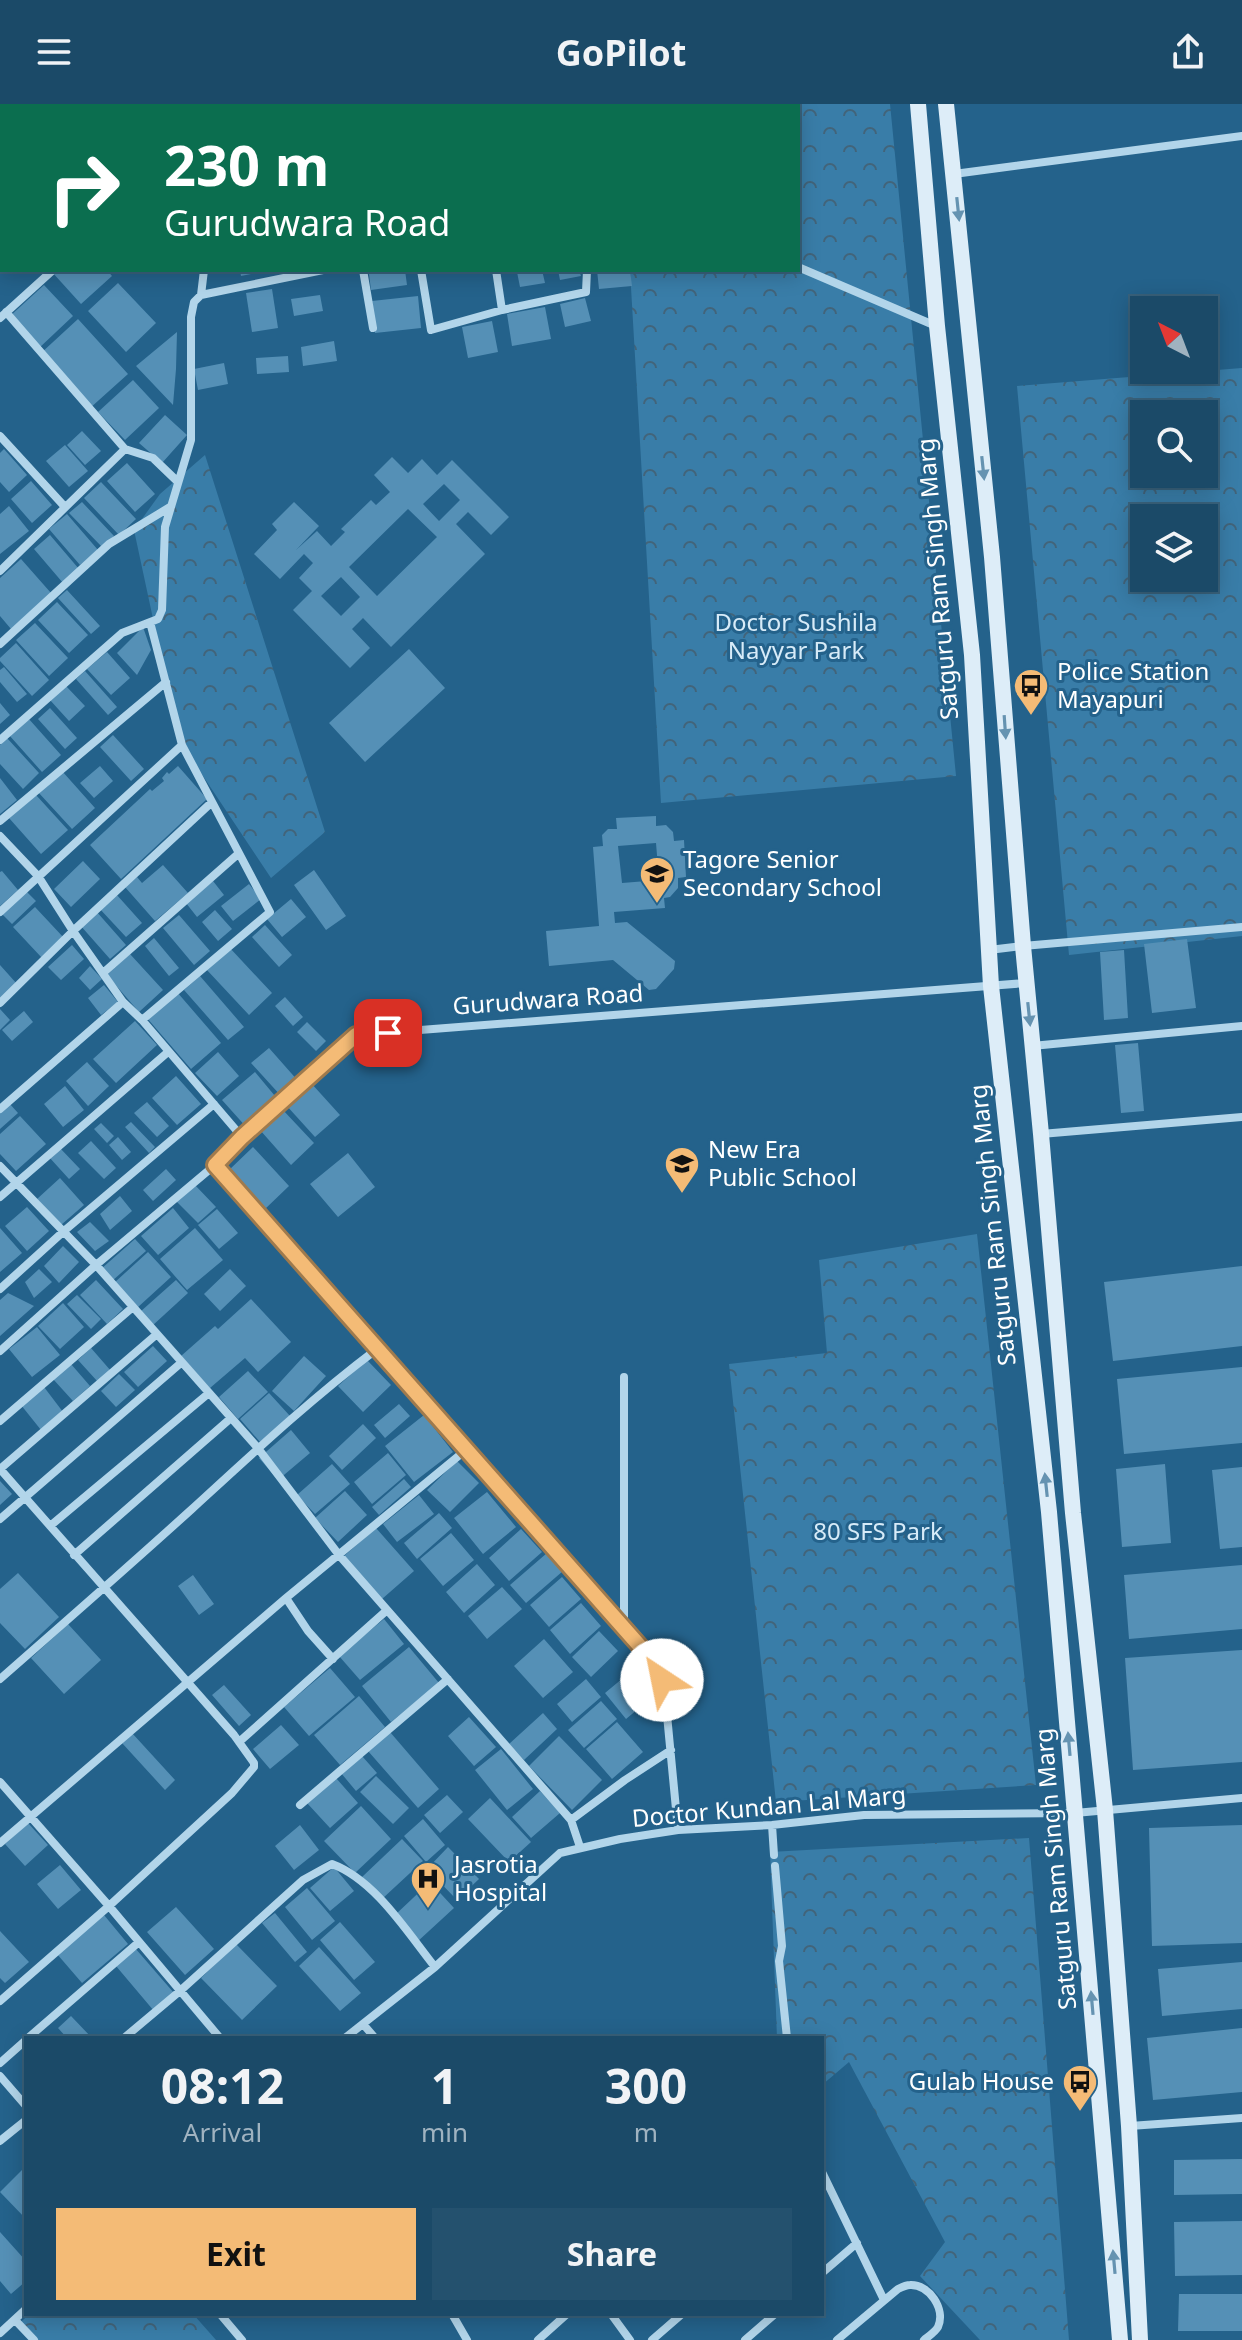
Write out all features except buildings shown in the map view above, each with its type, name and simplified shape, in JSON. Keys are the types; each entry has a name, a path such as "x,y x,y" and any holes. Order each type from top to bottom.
{"main road":[{"name":"Satguru Ram Singh Marg","path":"918,104 937,326 972,655 991,986 1049,1512 1120,2340"},
{"path":"946,104 992,557 1073,1513 1105,1810 1129,2126 1140,2340"}],"street":[{"path":"954,174 1242,136"},
{"path":"800,268 937,326"},
{"path":"51,272 3,315 125,449 153,458 178,482"},
{"path":"201,295 204,272"},
{"path":"363,272 373,328"},
{"path":"421,272 431,330 502,310 586,292 587,272"},
{"path":"496,272 502,310"},
{"path":"0,740 122,633 158,619 162,610 165,527 191,440 191,317 194,302 201,295 296,273"},
{"path":"0,436 65,507"},
{"path":"0,571 125,449"},
{"path":"0,644 109,544 170,507"},
{"path":"142,1020 270,912 182,745 150,622"},
{"path":"0,821 166,682"},
{"path":"0,912 182,745"},
{"path":"0,1003 212,802"},
{"path":"0,836 38,876 123,1002 242,1137"},
{"path":"103,973 238,854"},
{"path":"989,950 1242,927"},
{"name":"Gurudwara Road","path":"0,1351 215,1165 356,1035 1026,983"},
{"path":"0,1109 123,1002"},
{"path":"1032,1046 1242,1026"},
{"path":"0,1197 168,1052"},
{"path":"0,1289 214,1104"},
{"path":"1041,1134 1242,1117"},
{"path":"215,1165 645,1652 662,1677 678,1830"},
{"path":"0,1166 96,1265 257,1447 386,1611 571,1820 580,1847"},
{"path":"0,1421 133,1307"},
{"path":"0,2001 232,1793 251,1772 254,1763 0,1469 157,1334"},
{"path":"0,1679 257,1447 377,1349"},
{"path":"0,1519 182,1362"},
{"path":"624,1377 624,1629"},
{"path":"50,1526 209,1393"},
{"path":"74,1555 231,1418"},
{"path":"0,1843 286,1598 467,1449"},
{"path":"286,1598 308,1631 333,1659"},
{"path":"239,1742 386,1611"},
{"path":"300,1805 448,1679"},
{"path":"571,1820 671,1750"},
{"path":"0,1782 218,2036"},
{"name":"Doctor Kundan Lal Marg","path":"348,2036 435,1967 560,1853 580,1847 678,1830 772,1825 864,1815 1075,1813 1242,1798"},
{"path":"772,1825 774,1855"},
{"path":"126,2036 303,1880 332,1864 368,1885 435,1967"},
{"path":"775,1866 782,1946 779,1961 787,2036"},
{"path":"30,2036 139,1942"},
{"path":"363,2024 373,2036"},
{"path":"0,2063 24,2042"},
{"path":"0,2076 24,2104"},
{"path":"1129,2126 1242,2118"},
{"path":"0,2141 24,2122"},
{"path":"826,2189 857,2243 884,2300"},
{"path":"824,2271 857,2243"},
{"path":"837,2340 898,2289 910,2285 931,2295 940,2305 937,2329 924,2340"},
{"path":"0,2333 24,2311"},
{"path":"222,2316 240,2339"},
{"path":"453,2316 467,2340"},
{"path":"538,2340 565,2316"},
{"path":"612,2316 630,2340"},
{"path":"652,2340 680,2316"},
{"path":"745,2340 773,2316"},
{"path":"15,2320 34,2340"}],"green space":[{"name":"Doctor Sushila Nayyar Park","path":"800,104 890,104 956,776 661,803 630,272 800,272"},
{"path":"1242,368 1242,936 1069,955 1017,386 1130,377 1130,384 1218,384 1218,370"},
{"path":"205,455 325,832 271,878 179,740 134,530 160,494"},
{"name":"80 SFS Park","path":"977,1234 1036,1785 776,1802 729,1364 827,1353 819,1260"},
{"path":"1029,1838 1069,2340 980,2340 920,2276 945,2242 849,2062 824,2083 824,2036 777,2036 770,1852"},
{"path":"28,2316 195,2316 216,2340 31,2340 17,2325"}],"place":[{"name":"Police Station Mayapuri","path":"1031,717"},
{"name":"Tagore Senior Secondary School","path":"657,905"},
{"name":"New Era Public School","path":"682,1195"},
{"name":"Jasrotia Hospital","path":"428,1910"},
{"name":"Gulab House","path":"1080,2113"}],"route":[{"path":"388,1033 356,1035 215,1165 645,1652 662,1680"}]}
